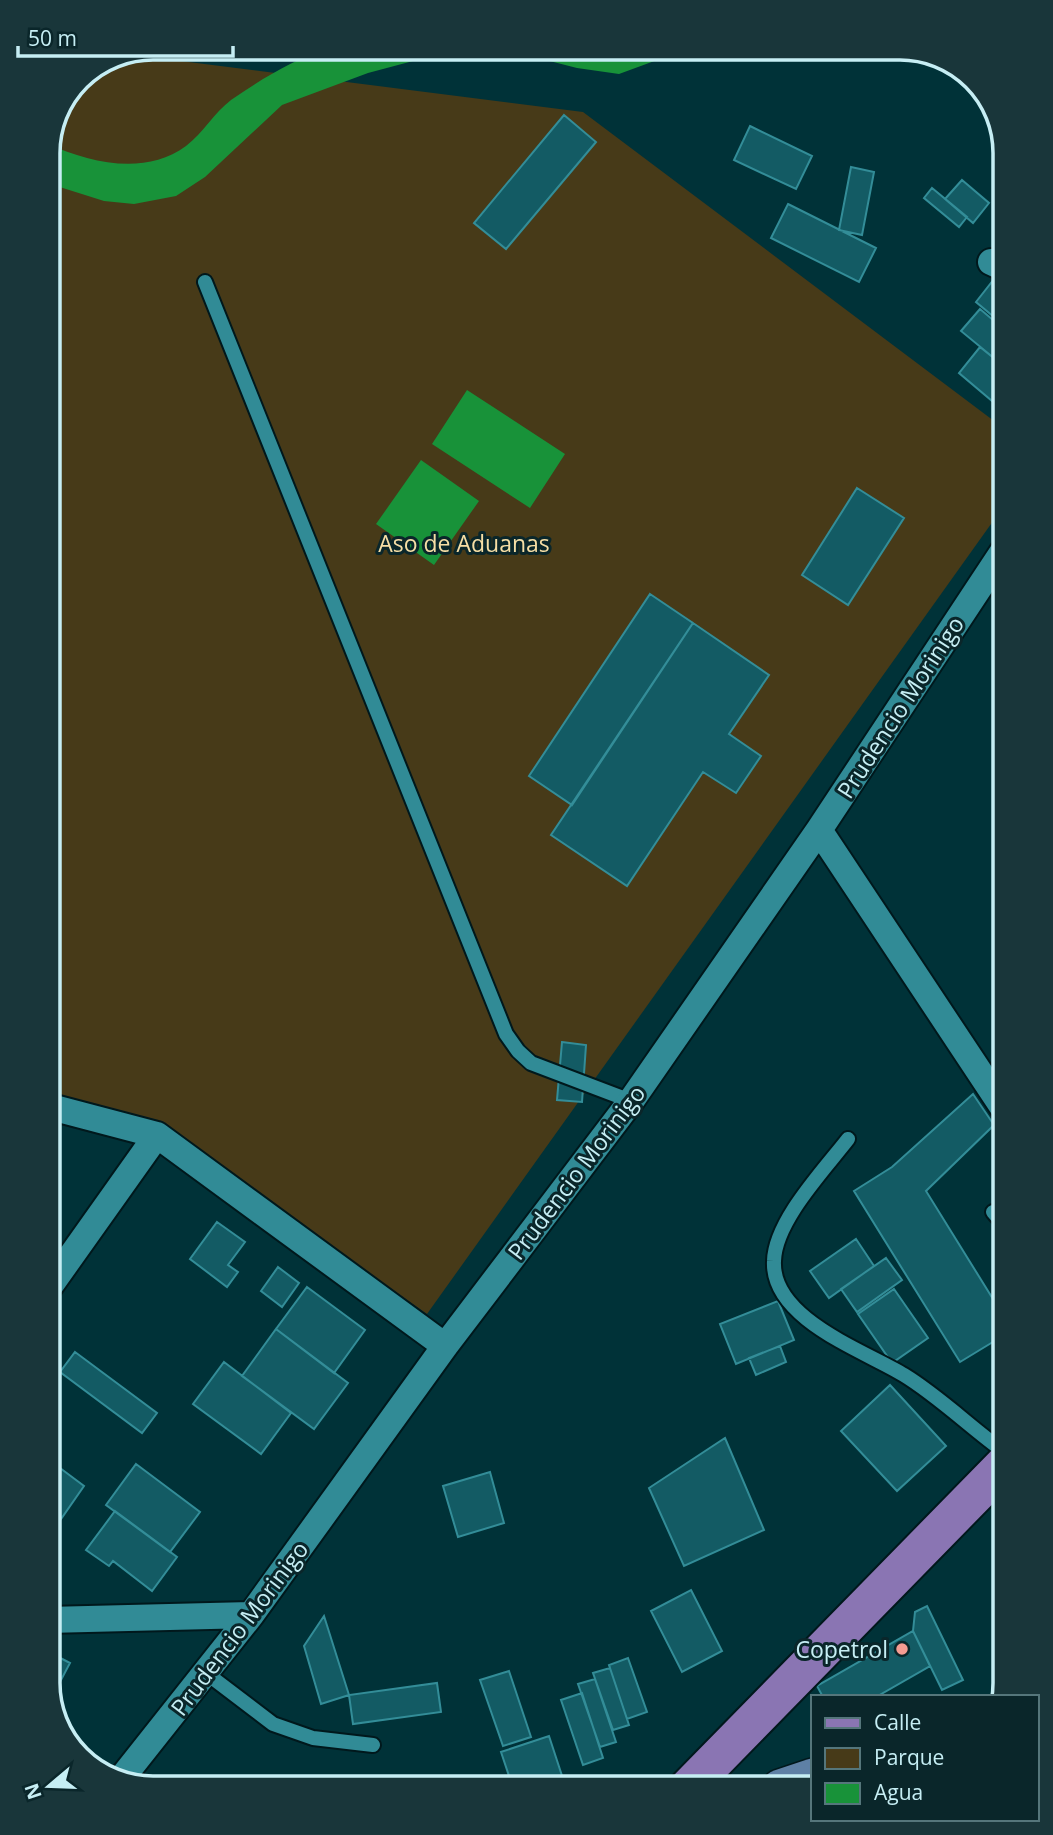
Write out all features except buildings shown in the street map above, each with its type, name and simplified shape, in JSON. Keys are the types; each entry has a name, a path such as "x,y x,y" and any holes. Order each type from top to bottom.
{"main road":[{"path":"700,1776 994,1475"}],"street":[{"name":"Prudencio Morinigo","path":"127,1772 251,1615 445,1346 631,1101 819,830 994,565"},
{"path":"819,830 994,1094"},
{"path":"60,1109 157,1135 445,1346"},
{"path":"60,1272 157,1135"},
{"path":"60,1620 251,1615"}],"lane":[{"path":"205,282 506,1034 531,1063 631,1101"},
{"path":"848,1139 801,1199 781,1235 774,1261 778,1286 820,1329 905,1376 994,1444"},
{"path":"206,1673 273,1724 313,1738 373,1745"}],"green space":[{"name":"Aso de Aduanas","path":"153,59 583,112 994,421 994,520 427,1314 148,1119 60,1096 60,147 69,112 91,83 106,72 123,64"}],"water":[{"path":"301,59 419,59 368,73 282,105 205,177 176,196 134,204 104,201 60,187 60,149 100,161 136,164 170,155 192,141 225,105 242,92"},
{"path":"544,60 658,60 619,74"},
{"path":"467,390 565,454 530,508 432,444"},
{"path":"421,460 479,501 434,565 376,524"}],"place":[{"name":"Copetrol","path":"902,1649"}]}
